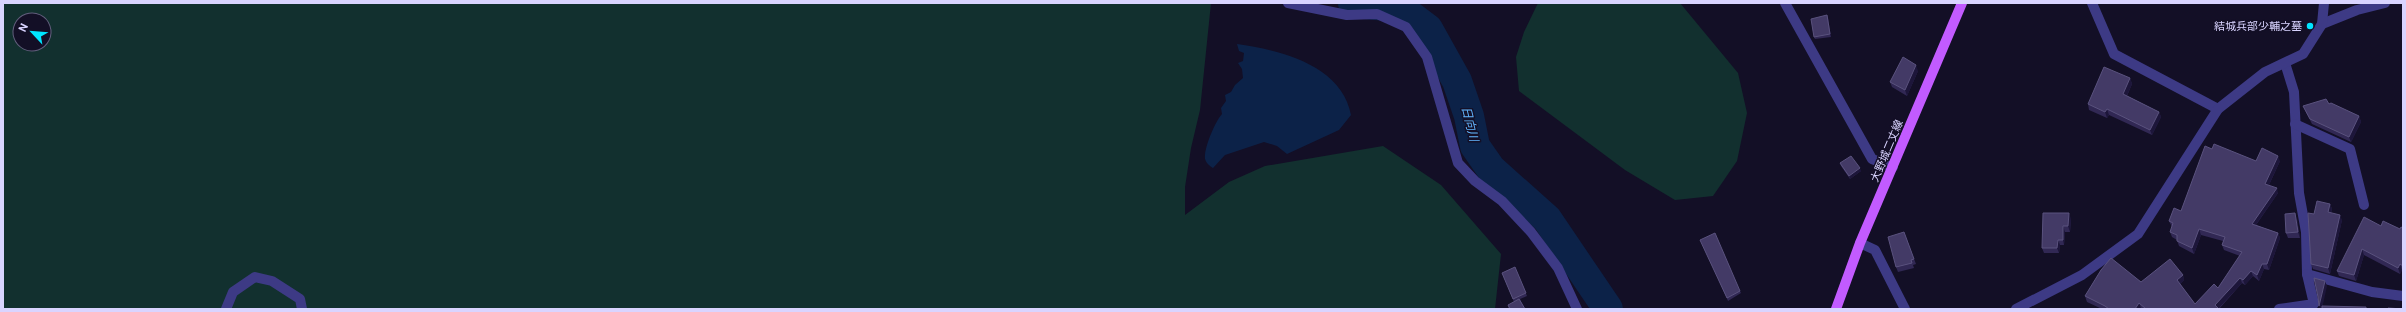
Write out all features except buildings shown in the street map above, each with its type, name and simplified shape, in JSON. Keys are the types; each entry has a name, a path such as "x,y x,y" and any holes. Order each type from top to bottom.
{"main road":[{"name":"大野城二丈線","path":"1836,309 1860,243 1962,3"}],"street":[{"path":"1288,3 1346,15 1377,14 1406,27 1427,57 1458,163 1475,181 1502,201 1531,232 1558,268 1577,309"},
{"path":"1786,3 1872,159 1893,167"},
{"path":"2092,3 2114,54 2218,109"},
{"path":"2016,309 2082,275 2138,234 2218,109 2265,72 2303,54 2322,24 2324,3"},
{"path":"2322,24 2357,10 2385,3"},
{"path":"2279,309 2314,304 2307,274 2306,232 2299,193 2294,92 2285,63"},
{"path":"2295,124 2350,149 2364,205"},
{"path":"1860,243 1875,250 1905,309"},
{"path":"2307,274 2372,292 2403,296"},
{"path":"226,309 233,292 255,277 272,281 300,299 302,309"}],"green space":[{"path":"3,3 1211,3 1200,110 1191,148 1185,187 1185,215 1229,182 1265,166 1383,146 1441,185 1501,254 1495,309 3,309"},
{"path":"1538,3 1680,3 1738,73 1747,113 1737,161 1713,196 1675,200 1625,170 1519,91 1516,57 1524,32"}],"water":[{"path":"1237,44 1290,56 1307,63 1322,72 1335,84 1345,98 1351,115 1339,130 1287,154 1277,146 1264,142 1225,155 1213,168 1205,159 1209,139 1222,114 1221,108 1226,101 1225,95 1231,92 1235,85 1243,78 1242,69 1238,63 1243,61 1244,53 1239,51"}],"waterway":[{"name":"日向川","path":"1353,3 1399,7 1428,29 1457,81 1469,116 1475,146 1491,169 1547,219 1608,309"}],"place":[{"name":"結城兵部少輔之墓","path":"2310,26"}]}
